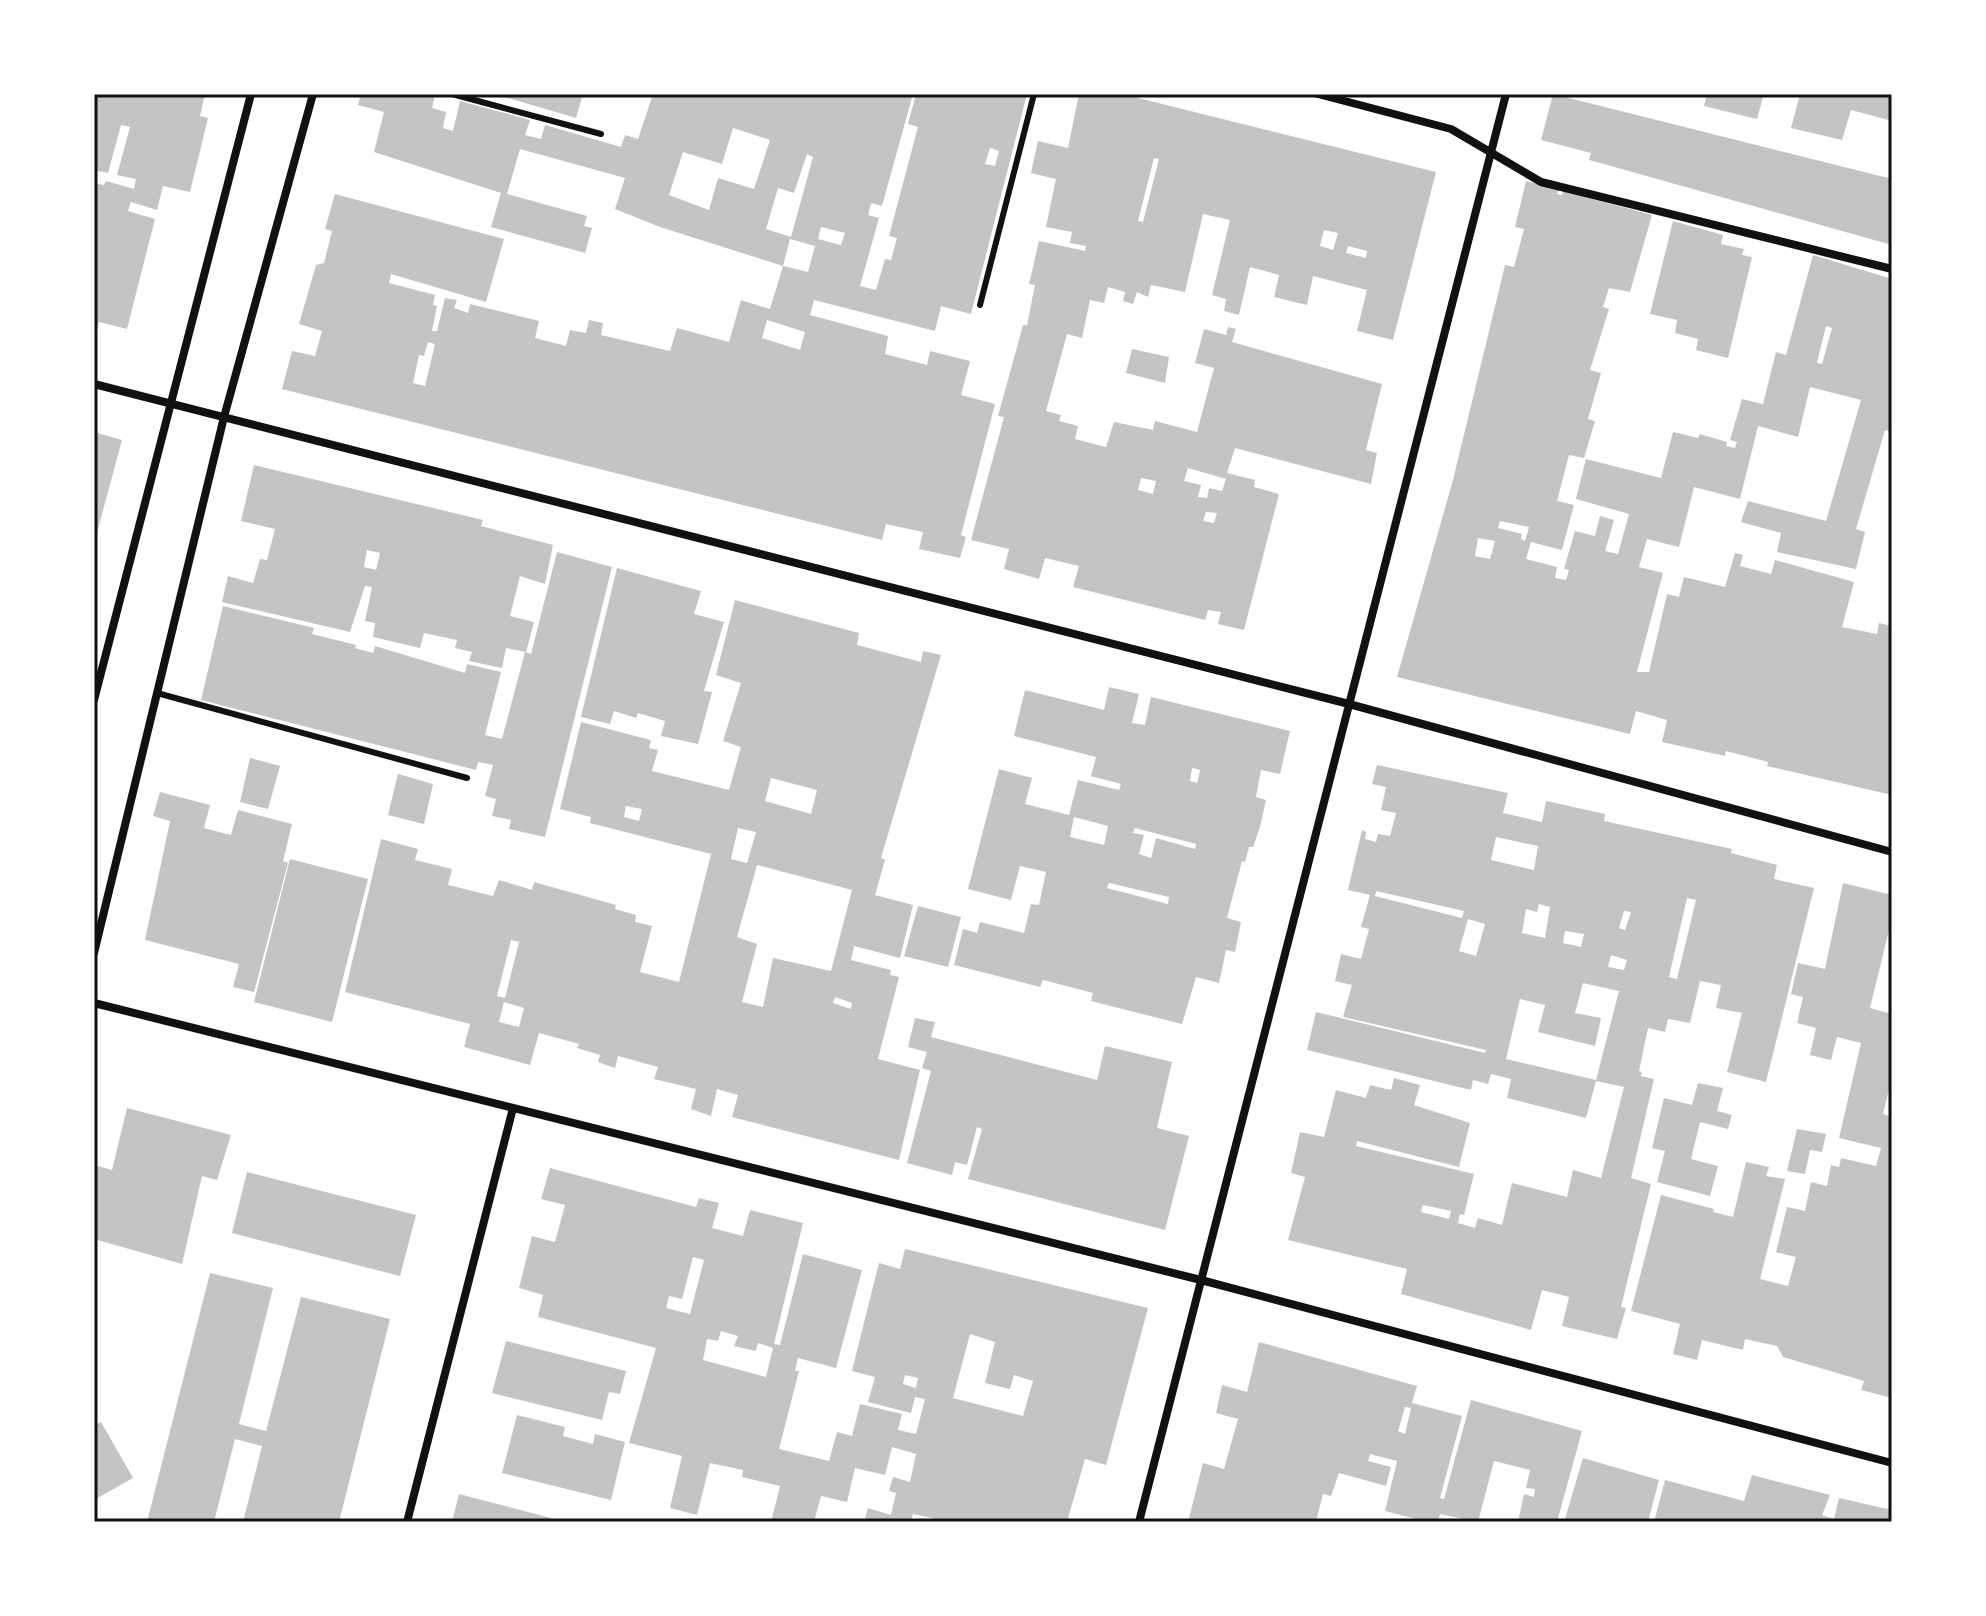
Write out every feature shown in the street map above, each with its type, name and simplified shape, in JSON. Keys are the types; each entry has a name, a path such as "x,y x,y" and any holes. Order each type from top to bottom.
{"street":[{"path":"94,700 251,94"},
{"path":"94,953 224,417 313,94"},
{"path":"1318,94 1451,129 1541,182 1892,269"},
{"path":"1139,1522 1506,94"},
{"path":"94,384 1349,704 1892,852"},
{"path":"94,1003 1201,1280 1892,1463"},
{"path":"407,1522 513,1108"}],"lane":[{"path":"452,94 601,134"},
{"path":"980,305 1034,94"},
{"path":"157,693 467,778"}],"building":[{"path":"94,94 205,94 200,116 208,118 190,192 163,186 157,210 131,202 128,211 155,219 127,329 99,322 95,338 94,183 104,185 106,181 134,189 136,179 117,175 130,127 121,125 108,173 94,170"},
{"path":"361,94 435,95 432,108 446,112 443,128 453,131 460,101 530,120 525,135 541,139 545,125 621,147 625,135 638,139 652,97 643,94 913,94 882,206 871,203 868,215 879,218 860,286 876,290 885,259 891,260 897,238 889,236 918,127 908,124 916,94 1027,94 971,314 941,306 935,331 814,300 810,315 888,336 885,354 927,365 930,351 970,361 961,395 995,404 961,535 966,537 960,558 919,549 923,532 886,524 882,540 282,389 292,351 315,356 322,331 299,324 316,265 324,263 332,231 325,229 335,194 504,239 486,302 391,274 389,283 435,295 433,305 437,306 432,331 437,331 445,298 457,300 454,308 468,313 470,304 539,321 535,338 566,346 570,330 586,333 589,320 603,323 601,335 670,351 677,328 729,342 741,300 770,309 783,266 660,227 615,209 625,178 520,149 507,194 587,216 584,226 592,228 585,253 491,227 501,193 374,152 384,112 358,105","holes":["733,128 770,140 754,189 718,178 709,210 669,195 683,152 722,164","990,148 999,151 995,166 985,164","807,154 813,157 791,237 766,229 778,188 794,193","821,227 845,233 841,245 818,239","790,239 815,246 808,272 783,266","767,320 805,332 800,350 762,338","428,342 435,344 425,386 413,383 419,355 424,356"]},
{"path":"494,94 583,94 576,118"},
{"path":"1079,94 1122,94 1436,172 1393,340 1357,331 1367,290 1313,276 1307,305 1274,297 1279,275 1250,267 1239,315 1224,311 1226,299 1212,295 1230,220 1203,214 1185,292 1151,285 1148,297 1137,292 1133,304 1123,301 1125,292 1108,287 1104,303 1090,300 1082,338 1067,334 1046,411 1061,415 1059,421 1078,426 1075,439 1106,447 1114,422 1153,430 1155,421 1197,432 1214,368 1195,363 1204,329 1226,335 1228,327 1236,329 1232,342 1382,384 1366,450 1377,453 1371,484 1235,448 1227,473 1255,480 1254,487 1279,494 1244,630 1218,624 1221,612 1208,610 1205,620 1073,587 1079,566 1045,558 1039,579 1004,569 1009,549 971,540 1004,417 998,416 1023,325 1027,325 1035,285 1029,284 1039,241 1085,251 1086,246 1070,243 1072,232 1046,227 1056,179 1031,173 1038,141 1068,148","holes":["1154,158 1159,159 1143,222 1138,221","1324,230 1338,233 1333,250 1320,246","1348,246 1367,251 1366,258 1346,253","1188,468 1226,479 1222,491 1209,488 1207,498 1198,497 1201,485 1184,481","1141,478 1156,481 1153,494 1138,490","1206,512 1217,513 1214,523 1203,521"]},
{"path":"1553,94 1892,179 1892,245 1589,160 1591,153 1541,140"},
{"path":"1707,94 1764,94 1757,119 1704,106"},
{"path":"1800,94 1892,94 1892,121 1851,110 1842,140 1791,128"},
{"path":"1526,181 1559,190 1557,194 1562,195 1563,191 1652,215 1630,292 1609,288 1603,307 1609,309 1590,370 1601,373 1588,419 1595,421 1584,458 1569,455 1557,501 1574,505 1562,550 1531,542 1526,559 1557,567 1555,578 1566,580 1569,570 1564,569 1575,531 1595,536 1600,516 1614,520 1605,551 1618,554 1629,514 1576,499 1586,459 1661,478 1673,432 1698,438 1700,434 1727,442 1726,446 1735,448 1737,442 1730,440 1742,399 1763,404 1776,352 1786,355 1813,255 1892,279 1892,432 1885,430 1856,529 1865,532 1856,569 1777,552 1781,533 1741,522 1748,501 1826,521 1861,400 1810,387 1798,437 1758,426 1740,499 1694,487 1679,547 1647,539 1639,567 1663,573 1637,672 1649,672 1667,594 1679,597 1684,577 1725,587 1735,553 1743,555 1740,566 1771,574 1775,560 1854,582 1842,627 1877,634 1879,623 1892,626 1892,795 1767,766 1768,762 1726,751 1725,756 1662,742 1667,720 1636,711 1630,734 1397,677 1453,480 1505,265 1514,267 1524,229 1515,227","holes":["1826,326 1832,328 1822,364 1817,363","1500,521 1529,527 1525,541 1521,539 1522,534 1498,528","1478,538 1495,541 1490,559 1475,556"]},
{"path":"1673,221 1723,235 1721,244 1744,249 1742,255 1752,257 1728,358 1696,350 1698,339 1675,333 1677,320 1650,314"},
{"path":"1132,349 1169,357 1165,383 1126,373"},
{"path":"94,432 122,440 95,540 94,540"},
{"path":"254,465 483,520 481,526 553,545 545,584 520,576 510,616 534,622 526,652 506,648 502,668 469,661 472,652 455,648 457,640 424,633 420,648 373,637 375,623 365,621 372,587 365,586 350,632 222,602 228,576 253,583 260,559 267,560 275,529 241,521","holes":["367,550 380,553 376,570 364,567"]},
{"path":"557,552 612,567 545,837 509,829 511,820 492,816 496,799 485,796 493,765 478,762 476,770 201,700 223,606 314,628 312,634 356,645 355,648 373,653 375,646 465,673 467,664 501,672 485,735 502,739 525,652 531,654"},
{"path":"617,568 701,591 694,614 724,622 704,691 712,692 698,744 661,736 665,721 638,713 636,718 614,711 610,724 581,717"},
{"path":"735,600 859,633 857,645 921,662 923,651 941,655 881,858 885,860 875,895 913,905 900,958 854,946 851,960 891,970 890,975 899,977 878,1059 920,1070 899,1160 732,1117 738,1095 717,1089 711,1116 691,1109 696,1089 654,1079 658,1067 618,1056 615,1068 598,1062 600,1055 577,1048 579,1044 539,1033 530,1065 464,1047 470,1024 345,992 381,839 418,849 415,860 452,869 448,885 493,896 499,880 532,890 534,882 616,905 615,909 636,915 635,922 652,926 640,972 679,982 711,854 590,823 591,817 560,809 581,722 651,740 649,748 658,750 652,771 729,790 741,747 723,741 741,683 716,675","holes":["771,778 817,790 811,814 765,801","626,806 642,809 639,821 624,817","738,828 756,832 747,863 731,859","757,865 852,890 831,971 773,958 763,1007 742,1002 757,944 737,937","511,940 519,942 505,998 497,996","835,997 852,1003 851,1009 833,1003","504,1002 524,1008 519,1027 499,1022"]},
{"path":"1109,687 1139,694 1132,723 1145,725 1151,697 1290,731 1280,774 1261,770 1256,797 1266,800 1260,827 1253,847 1249,847 1245,862 1242,861 1227,918 1241,922 1235,952 1226,950 1219,983 1196,977 1182,1024 1091,1001 1093,993 1043,980 1040,987 954,965 963,929 977,933 980,922 1024,933 1031,904 1039,905 1046,872 1020,866 1011,900 968,889 999,769 1032,778 1025,804 1069,815 1078,780 1119,790 1121,784 1091,776 1096,757 1014,736 1025,690 1104,710","holes":["1192,768 1200,770 1197,783 1190,781","1074,817 1108,826 1104,845 1070,837","1135,828 1196,844 1195,849 1156,838 1151,858 1139,854 1144,835 1133,833","1109,883 1169,897 1168,904 1107,888"]},
{"path":"250,758 280,766 268,809 240,802"},
{"path":"1377,765 1508,793 1503,813 1542,822 1546,801 1605,814 1604,821 1732,849 1731,853 1777,865 1774,879 1814,888 1766,1082 1727,1072 1742,1013 1716,1008 1721,985 1700,981 1690,1023 1668,1019 1665,1032 1648,1028 1639,1071 1642,1072 1641,1076 1654,1079 1631,1178 1651,1184 1621,1307 1626,1308 1617,1339 1562,1326 1569,1297 1542,1290 1531,1330 1401,1294 1407,1269 1288,1240 1305,1177 1291,1173 1300,1132 1324,1137 1336,1090 1366,1098 1370,1085 1391,1090 1394,1078 1420,1085 1414,1105 1470,1123 1459,1167 1357,1141 1356,1146 1474,1174 1464,1215 1460,1214 1458,1223 1475,1228 1478,1218 1502,1225 1512,1183 1567,1197 1573,1170 1601,1178 1624,1087 1596,1081 1586,1118 1507,1098 1511,1079 1491,1074 1488,1084 1473,1080 1471,1090 1307,1050 1316,1012 1485,1053 1486,1050 1343,1017 1352,985 1335,981 1341,954 1361,959 1369,929 1361,927 1370,895 1348,890 1362,830 1366,832 1365,839 1376,842 1378,834 1390,836 1396,813 1381,810 1386,787 1372,784","holes":["1496,837 1538,846 1534,870 1491,860","1376,891 1464,911 1462,918 1375,896","1687,898 1696,900 1677,979 1669,977","1539,904 1550,907 1545,938 1522,933 1526,909 1537,912","1624,911 1631,912 1625,930 1619,928","1468,919 1485,924 1476,956 1459,951","1565,931 1584,934 1581,947 1563,943","1611,955 1627,960 1624,970 1608,967","1583,983 1619,991 1596,1080 1506,1059 1520,999 1545,1005 1538,1032 1595,1046 1601,1018 1575,1013","1423,1205 1451,1211 1449,1219 1421,1212"]},
{"path":"398,774 433,784 424,824 388,815"},
{"path":"160,792 210,805 204,828 231,835 238,810 292,824 283,861 288,863 254,992 233,987 239,964 145,940 170,821 153,816"},
{"path":"290,859 368,879 332,1022 254,1002"},
{"path":"1843,883 1892,895 1892,918 1870,1008 1892,1014 1892,1077 1883,1114 1889,1116 1892,1107 1892,1398 1861,1390 1864,1381 1783,1357 1777,1346 1745,1339 1743,1350 1702,1340 1697,1360 1673,1354 1680,1324 1631,1311 1661,1195 1733,1217 1746,1162 1769,1167 1766,1176 1785,1179 1760,1279 1788,1286 1796,1257 1776,1252 1787,1207 1805,1211 1811,1182 1827,1186 1831,1165 1839,1167 1841,1158 1876,1166 1881,1148 1839,1138 1861,1043 1837,1037 1831,1060 1810,1055 1816,1028 1797,1023 1803,997 1791,994 1798,963 1825,969"},
{"path":"918,906 961,917 948,967 904,956"},
{"path":"915,1018 935,1022 931,1037 1097,1080 1105,1046 1172,1062 1157,1128 1189,1136 1165,1230 968,1179 982,1129 977,1127 967,1165 955,1162 952,1175 907,1163 931,1071 922,1068 927,1052 908,1047"},
{"path":"1698,1083 1723,1088 1717,1111 1732,1115 1728,1129 1700,1122 1691,1159 1718,1166 1710,1196 1657,1182 1665,1151 1652,1148 1664,1098 1692,1105"},
{"path":"127,1108 231,1135 217,1180 202,1176 182,1264 94,1239 94,1165 112,1170"},
{"path":"1797,1129 1826,1134 1822,1152 1810,1150 1805,1174 1787,1171"},
{"path":"550,1168 696,1207 699,1198 719,1203 712,1228 743,1236 750,1210 803,1223 774,1344 780,1345 803,1254 862,1270 836,1368 798,1358 795,1371 799,1371 779,1449 829,1461 837,1432 852,1436 860,1404 902,1414 898,1430 916,1434 925,1399 915,1397 911,1413 868,1402 875,1377 852,1371 879,1263 900,1269 905,1249 1148,1308 1106,1465 1085,1459 1067,1522 950,1522 913,1514 911,1522 864,1522 868,1508 891,1515 896,1493 889,1491 893,1477 910,1482 916,1454 892,1447 885,1475 855,1468 847,1502 821,1496 814,1522 771,1522 780,1486 742,1477 743,1470 710,1463 697,1515 670,1508 682,1456 629,1443 656,1348 538,1317 543,1295 519,1288 532,1236 555,1242 565,1205 541,1199","holes":["693,1257 704,1260 690,1314 666,1308 669,1296 682,1299","721,1331 738,1336 734,1346 756,1351 758,1343 773,1348 766,1377 703,1360 707,1339 718,1341","970,1334 995,1342 985,1383 1010,1389 1014,1375 1033,1381 1023,1416 953,1398","905,1375 918,1378 916,1388 903,1384"]},
{"path":"247,1172 416,1215 400,1276 232,1233"},
{"path":"210,1273 273,1288 239,1424 266,1431 301,1297 390,1319 339,1522 243,1522 262,1446 235,1439 214,1522 147,1522"},
{"path":"506,1341 626,1371 620,1394 609,1392 602,1420 492,1393"},
{"path":"1259,1342 1417,1386 1412,1403 1462,1416 1440,1498 1444,1499 1471,1400 1582,1431 1557,1522 1518,1522 1524,1494 1534,1497 1535,1489 1526,1488 1530,1470 1494,1461 1478,1522 1440,1514 1438,1522 1428,1522 1385,1511 1397,1461 1370,1454 1368,1461 1391,1467 1386,1486 1339,1473 1331,1496 1323,1494 1316,1522 1188,1522 1203,1463 1224,1469 1238,1419 1216,1413 1222,1385 1247,1392","holes":["1405,1407 1411,1408 1405,1434 1398,1431"]},
{"path":"517,1415 565,1427 563,1436 593,1444 595,1434 625,1442 611,1500 502,1473"},
{"path":"101,1422 133,1478 94,1500 94,1426"},
{"path":"1583,1458 1659,1480 1648,1522 1564,1522"},
{"path":"1752,1475 1830,1495 1822,1515 1834,1519 1839,1498 1892,1510 1892,1522 1654,1522 1665,1480 1744,1501"},
{"path":"459,1494 551,1518 550,1522 452,1522"}]}
